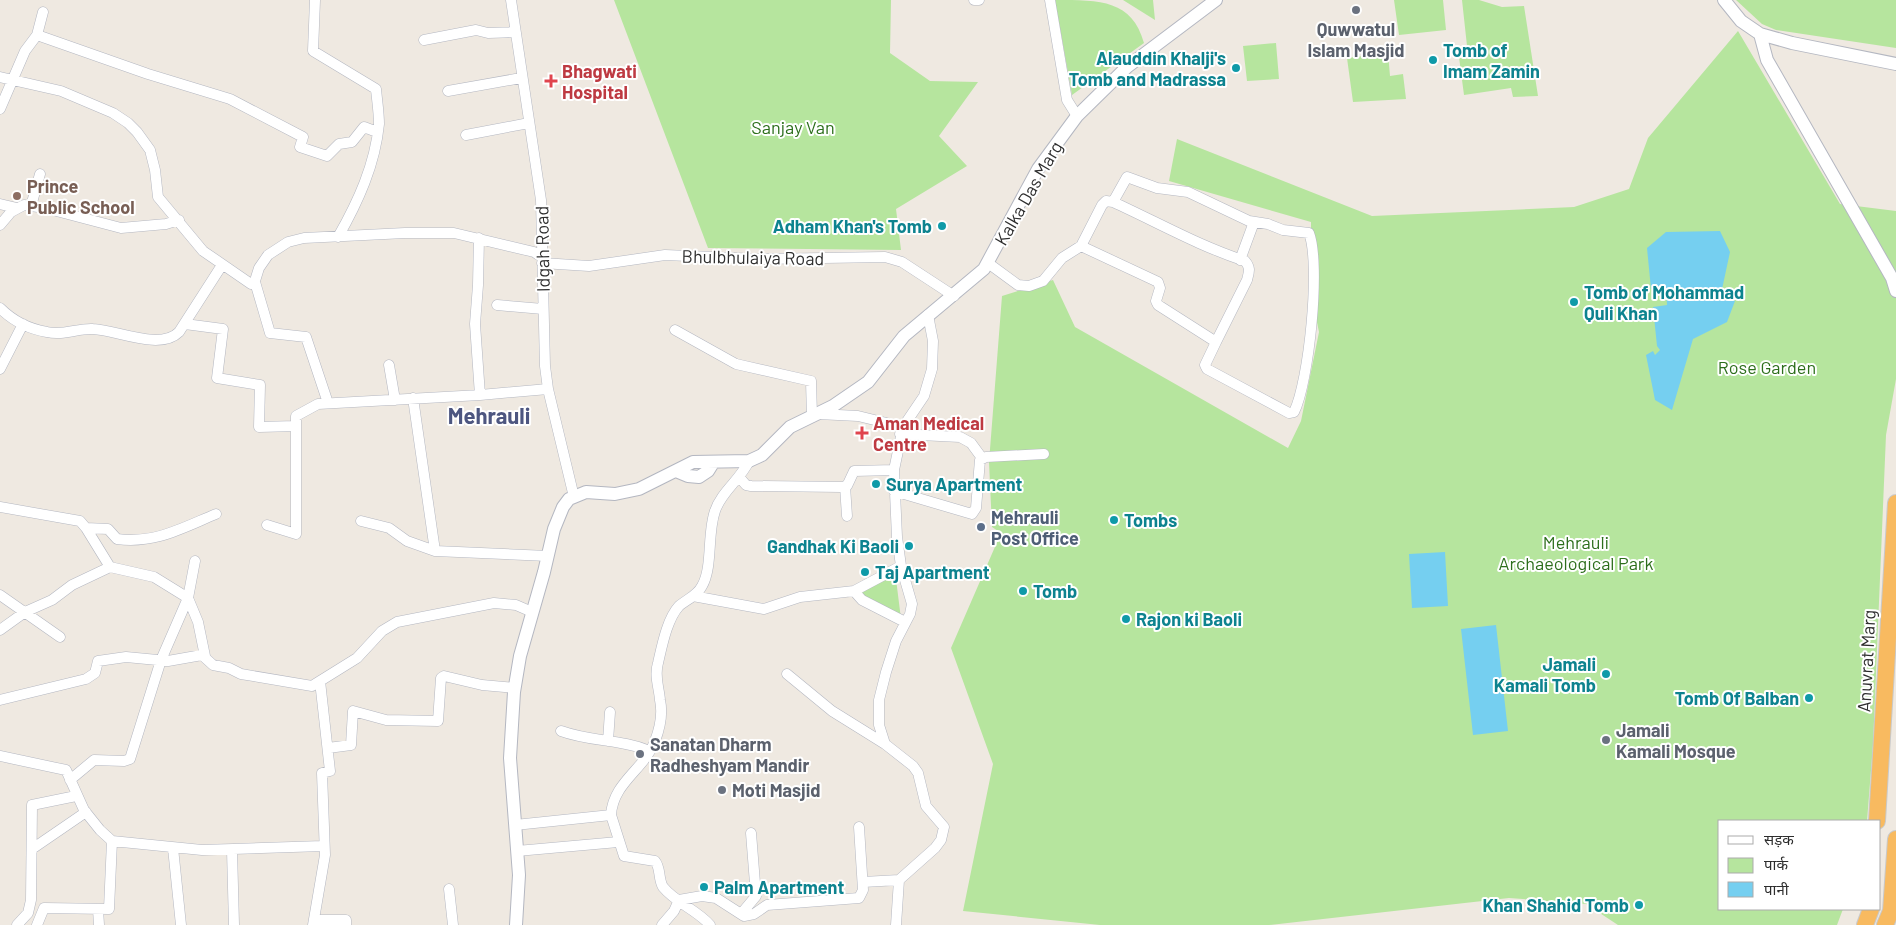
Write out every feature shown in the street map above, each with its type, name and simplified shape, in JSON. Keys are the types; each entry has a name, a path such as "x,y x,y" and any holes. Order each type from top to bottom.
{"highway":[{"name":"Anuvrat Marg","path":"1877,820 1896,502"},
{"path":"1885,925 1891,911 1896,839"},
{"path":"1865,925 1871,910"}],"street":[{"path":"315,0 313,51 376,89 379,123 369,171 356,205 338,237"},
{"name":"Idgah Road","path":"511,0 514,32 541,200 543,309 548,389 574,497"},
{"path":"974,0 979,0"},
{"path":"1050,0 1067,100 1077,116"},
{"name":"Kalka Das Marg","path":"984,268 1038,169 1077,116 1127,66 1216,0"},
{"path":"1724,0 1741,21 1760,34 1896,64"},
{"path":"0,109 25,51 36,35 43,12"},
{"path":"424,40 476,30 514,32"},
{"path":"1760,34 1767,60 1892,278 1896,291"},
{"path":"36,35 236,102 304,136 300,147 327,156 339,144 352,142 364,127 377,132"},
{"path":"0,78 61,91 113,113 128,123 150,150 158,197 179,220 196,244 222,265 251,284 255,282 270,332 306,337 328,403"},
{"path":"448,91 521,78"},
{"path":"466,135 529,123"},
{"path":"31,206 40,174"},
{"path":"516,925 519,896 510,758 515,688 520,656 558,516 563,507 574,497 586,492 625,493 676,471 688,476 699,477 708,471 713,463 749,461 770,450 790,427 852,395 874,377 895,345 928,315 954,296 984,268 1012,283 1029,286 1047,279 1062,258 1082,246 1102,205 1106,201 1113,202 1175,230 1205,247 1240,260 1248,265 1249,272 1205,365 1207,369 1289,413 1294,412 1308,347 1313,273 1312,242 1309,233 1283,230 1268,224 1254,222 1188,192 1157,188 1126,177 1113,202"},
{"path":"0,204 17,208"},
{"path":"0,225 11,212 24,205 56,210 121,228 143,227 179,220"},
{"path":"1240,260 1254,222"},
{"name":"Bhulbhulaiya Road","path":"255,282 262,262 280,246 296,239 437,233 478,238 498,245 534,252 542,260 589,266 664,255 758,259 885,257 902,262 954,296"},
{"path":"478,238 478,285 475,324 480,395"},
{"path":"1082,246 1158,282 1160,288 1156,301 1158,305 1216,342"},
{"path":"0,308 15,321 55,334 96,329 133,337 163,340 174,337 185,324 222,265"},
{"path":"497,305 543,309"},
{"path":"884,744 879,725 879,700 892,650 912,604 901,566 894,491 894,470 902,430 924,396 932,369 933,341 928,315"},
{"path":"0,369 23,324"},
{"path":"185,324 223,329 217,378 260,385 259,427 296,426"},
{"path":"675,330 736,364 808,380 812,385 815,415"},
{"path":"389,364 394,400"},
{"path":"267,525 296,534 296,416 318,404 480,395 548,389"},
{"path":"413,398 435,551"},
{"path":"815,415 858,416 902,430 960,437 971,443 982,458"},
{"path":"894,491 972,514 975,510 978,463 982,458 1044,454"},
{"path":"710,925 700,914 679,900 661,884 655,861 624,856 611,815 615,798 624,781 650,752 661,718 656,675 657,664 673,617 678,607 693,596 703,585 715,511 727,492 740,478 749,461"},
{"path":"847,516 845,486 856,471 894,470"},
{"path":"740,478 746,485 750,486 845,486"},
{"path":"0,507 80,522 86,528 110,567"},
{"path":"86,528 108,529 117,539 142,541 158,537 216,514"},
{"path":"361,521 390,528 407,541 435,551 548,556"},
{"path":"70,780 94,760 124,761 130,759 161,660 188,598 195,562"},
{"path":"693,596 764,609 800,597 854,591 901,566"},
{"path":"0,630 25,612 45,604 72,585 110,567 154,577 188,598 198,622 205,656 214,665 229,668 241,674 312,686 357,658 382,632 397,622 494,603 516,605 532,612"},
{"path":"854,591 862,600 905,622"},
{"path":"0,595 60,637"},
{"path":"0,700 86,679 95,673 98,661 126,657 176,660 205,656"},
{"path":"787,674 825,706 902,757 918,773 926,806 944,827 941,840 935,848 900,880 863,882"},
{"path":"328,748 351,745 353,711 386,720 438,721 441,678 444,676 482,685 515,688"},
{"path":"320,681 330,771 322,773 325,855 314,922 346,920 346,925"},
{"path":"608,741 610,712"},
{"path":"561,731 590,740 626,743 650,752"},
{"path":"0,756 61,767 66,770 76,796 86,812 100,830 112,841 173,848 232,850 324,846"},
{"path":"17,925 28,913 31,900 32,804 76,796"},
{"path":"32,849 86,812"},
{"path":"515,825 611,815"},
{"path":"679,900 702,896 716,898 741,914 749,916 767,905 859,898 863,894 859,826"},
{"path":"741,914 756,896 751,833"},
{"path":"37,925 44,908 109,909 112,841"},
{"path":"517,851 618,842"},
{"path":"173,848 181,925"},
{"path":"232,850 234,925"},
{"path":"896,925 900,880"},
{"path":"449,889 452,925"},
{"path":"662,925 674,911 679,900"},
{"path":"98,909 99,925"}],"green space":[{"name":"Sanjay Van","path":"614,0 891,0 890,53 930,81 978,82 939,136 967,166 896,209 901,250 708,248"},
{"path":"1055,0 1100,2 1123,10 1132,18 1139,29 1144,43 1072,95"},
{"path":"1123,0 1153,0 1155,20"},
{"path":"1394,0 1443,0 1446,30 1399,35"},
{"path":"1462,0 1479,0 1502,7 1524,6 1538,96 1513,97 1511,88 1464,95 1459,57 1468,55"},
{"path":"1736,0 1896,0 1896,48 1776,30 1762,24"},
{"name":"Mehrauli Archaeological Park","path":"1738,31 1840,204 1896,211 1896,379 1886,435 1873,745 1867,820 1718,820 1718,910 1843,910 1837,925 1618,925 1586,904 1509,898 1269,925 1100,925 963,911 993,764 951,648 1001,533 992,527 989,462 1002,296 1053,280 1075,327 1288,448 1301,421 1319,332 1311,293 1311,222 1169,181 1177,139 1372,216 1574,207 1629,189 1648,138"},
{"path":"1276,43 1279,79 1247,81 1243,46"},
{"path":"1388,53 1390,76 1403,74 1406,99 1353,102 1347,58"},
{"path":"895,571 901,619 863,600 860,588"}],"water":[{"path":"1720,231 1730,252 1721,294 1735,301 1727,322 1693,339 1672,410 1655,400 1646,355 1653,351 1655,355 1660,350 1657,346 1653,307 1667,305 1666,290 1651,289 1647,248 1666,232"},
{"path":"1445,552 1448,606 1412,608 1409,554"},
{"path":"1496,625 1508,731 1473,735 1461,629"}],"place":[{"name":"Quwwatul Islam Masjid","path":"1356,10"},
{"name":"Tomb of Imam Zamin","path":"1433,60"},
{"name":"Alauddin Khalji's Tomb and Madrassa","path":"1236,68"},
{"name":"Bhagwati Hospital","path":"551,81"},
{"name":"Prince Public School","path":"17,196"},
{"name":"Adham Khan's Tomb","path":"942,226"},
{"name":"Tomb of Mohammad Quli Khan","path":"1574,302"},
{"name":"Aman Medical Centre","path":"862,433"},
{"name":"Surya Apartment","path":"876,484"},
{"name":"Tombs","path":"1114,520"},
{"name":"Mehrauli Post Office","path":"981,527"},
{"name":"Gandhak Ki Baoli","path":"909,546"},
{"name":"Taj Apartment","path":"865,572"},
{"name":"Tomb","path":"1023,591"},
{"name":"Rajon ki Baoli","path":"1126,619"},
{"name":"Jamali Kamali Tomb","path":"1606,674"},
{"name":"Tomb Of Balban","path":"1809,698"},
{"name":"Jamali Kamali Mosque","path":"1606,740"},
{"name":"Sanatan Dharm Radheshyam Mandir","path":"640,754"},
{"name":"Moti Masjid","path":"722,790"},
{"name":"Palm Apartment","path":"704,887"},
{"name":"Khan Shahid Tomb","path":"1639,905"}],"district":[{"name":"Mehrauli","path":"489,415"}],"park label":[{"name":"Rose Garden","path":"1767,367"}]}
